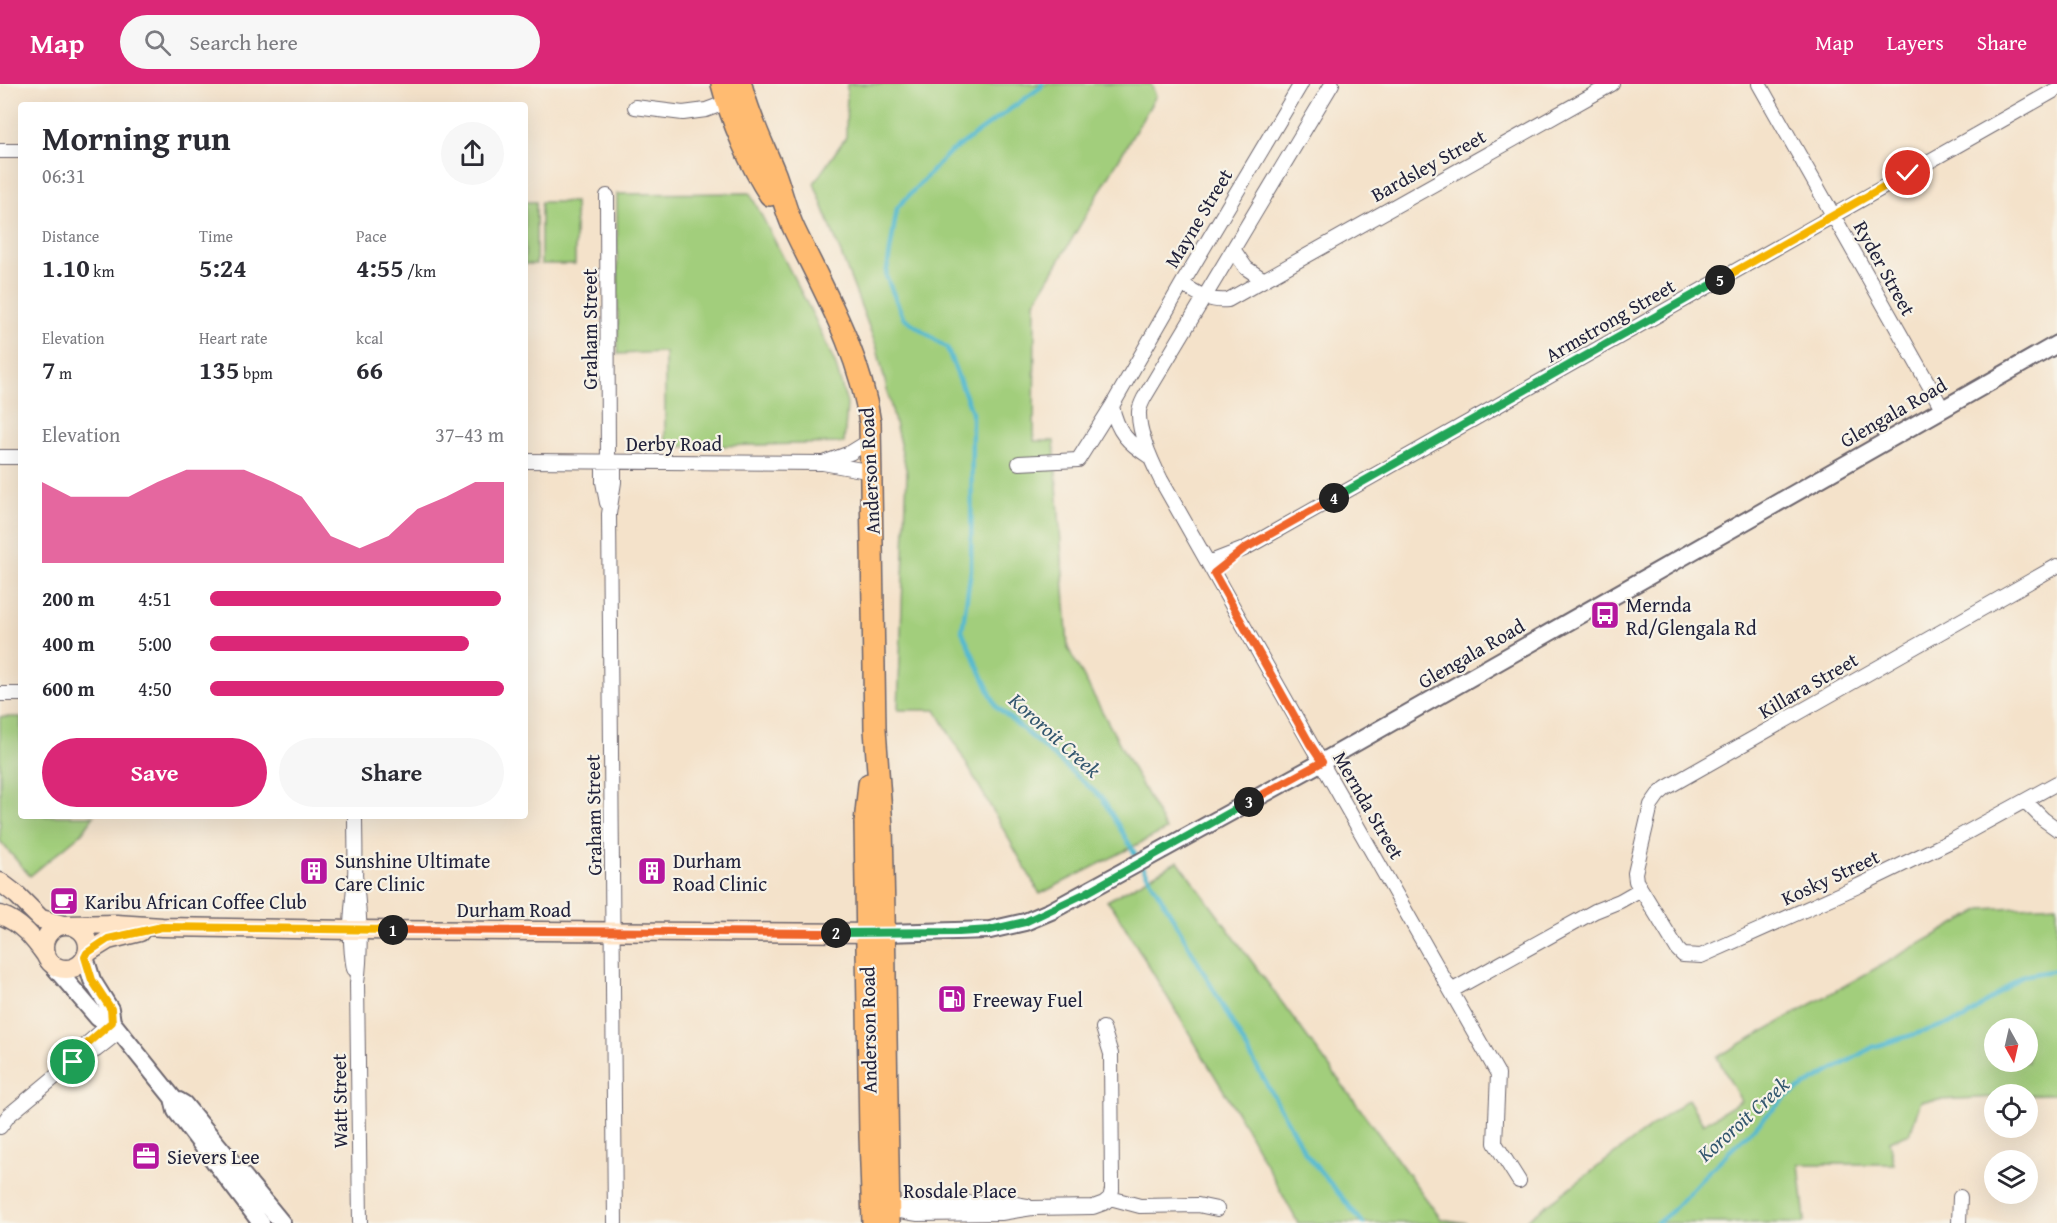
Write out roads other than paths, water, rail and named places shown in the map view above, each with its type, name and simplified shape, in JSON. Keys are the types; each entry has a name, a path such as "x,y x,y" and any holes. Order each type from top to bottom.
{"main road":[{"name":"Anderson Road","path":"733,92 775,176 793,227 840,322 868,405 872,472 875,729 882,827 875,933 881,1216"},
{"path":"0,882 41,919 75,927 85,936 88,945 86,955 80,964 59,968 14,921 0,915"},
{"name":"Durham Road","path":"65,925 116,924 162,927 356,930 875,933"},
{"path":"48,959 44,946 47,935 56,927 65,925"},
{"name":"Durham Road","path":"86,955 108,939 162,927"}],"street":[{"path":"1150,457 1139,411 1144,398 1332,84"},
{"name":"Bardsley Street","path":"1205,298 1217,301 1228,300 1612,84"},
{"name":"Ryder Street","path":"1759,84 1942,408"},
{"name":"Armstrong Street","path":"1211,568 2057,89"},
{"name":"Mayne Street","path":"1020,463 1077,460 1112,406 1297,90 1315,113"},
{"path":"635,107 683,113 706,110 733,92"},
{"path":"0,151 18,151"},
{"name":"Graham Street","path":"607,196 609,462 614,482 609,514 615,1223"},
{"path":"1233,249 1246,268 1264,280"},
{"path":"1182,284 1205,298"},
{"name":"Glengala Road","path":"875,933 990,930 1025,922 1086,893 1322,762 2057,344"},
{"path":"1138,360 1159,373"},
{"path":"1112,406 1116,423 1132,446 1150,457"},
{"name":"Derby Road","path":"823,463 850,453 871,440"},
{"path":"0,457 18,457"},
{"name":"Mernda Street","path":"1150,457 1498,1074 1495,1143 1519,1180"},
{"name":"Derby Road","path":"528,461 823,463 872,472"},
{"name":"Killara Street","path":"1639,885 1636,863 1651,805 1666,788 2057,566"},
{"path":"0,694 18,694"},
{"name":"Kosky Street","path":"1639,885 1678,950 1683,955 1701,957 1953,840 2057,783"},
{"path":"2031,797 2043,819 2056,828"},
{"name":"Watt Street","path":"355,819 355,875 351,909 356,930 351,955 357,983 359,1221"},
{"path":"1451,991 1595,911 1620,901 1639,885"},
{"path":"86,955 92,980 111,1009 116,1027 173,1098 184,1104 282,1223"},
{"path":"48,959 98,1018 116,1027"},
{"path":"0,1127 4,1117 73,1062 89,1042 116,1027"},
{"path":"1103,1028 1111,1054 1112,1190 1110,1198 1140,1206 1198,1206 1217,1209"},
{"path":"173,1098 176,1111 261,1223"},
{"path":"1959,1223 1960,1197"},
{"name":"Rosdale Place","path":"881,1216 1001,1214 1032,1208 1093,1207 1110,1198"}],"waterway":[{"name":"Kororoit Creek","path":"1042,84 1041,87 948,154 897,208 886,276 903,317 947,348 972,412 971,570 962,631 996,706 1102,798 1172,916 1306,1154 1363,1223"},
{"name":"Kororoit Creek","path":"1657,1223 1671,1212 1706,1174 1787,1096 1873,1047 1964,1019 2022,976 2057,970"}],"place":[{"name":"Mernda Rd/Glengala Rd","path":"1605,615"},
{"name":"Sunshine Ultimate Care Clinic","path":"314,871"},
{"name":"Durham Road Clinic","path":"652,871"},
{"name":"Karibu African Coffee Club","path":"64,901"},
{"name":"Freeway Fuel","path":"952,999"},
{"name":"Sievers Lee","path":"146,1156"}]}
